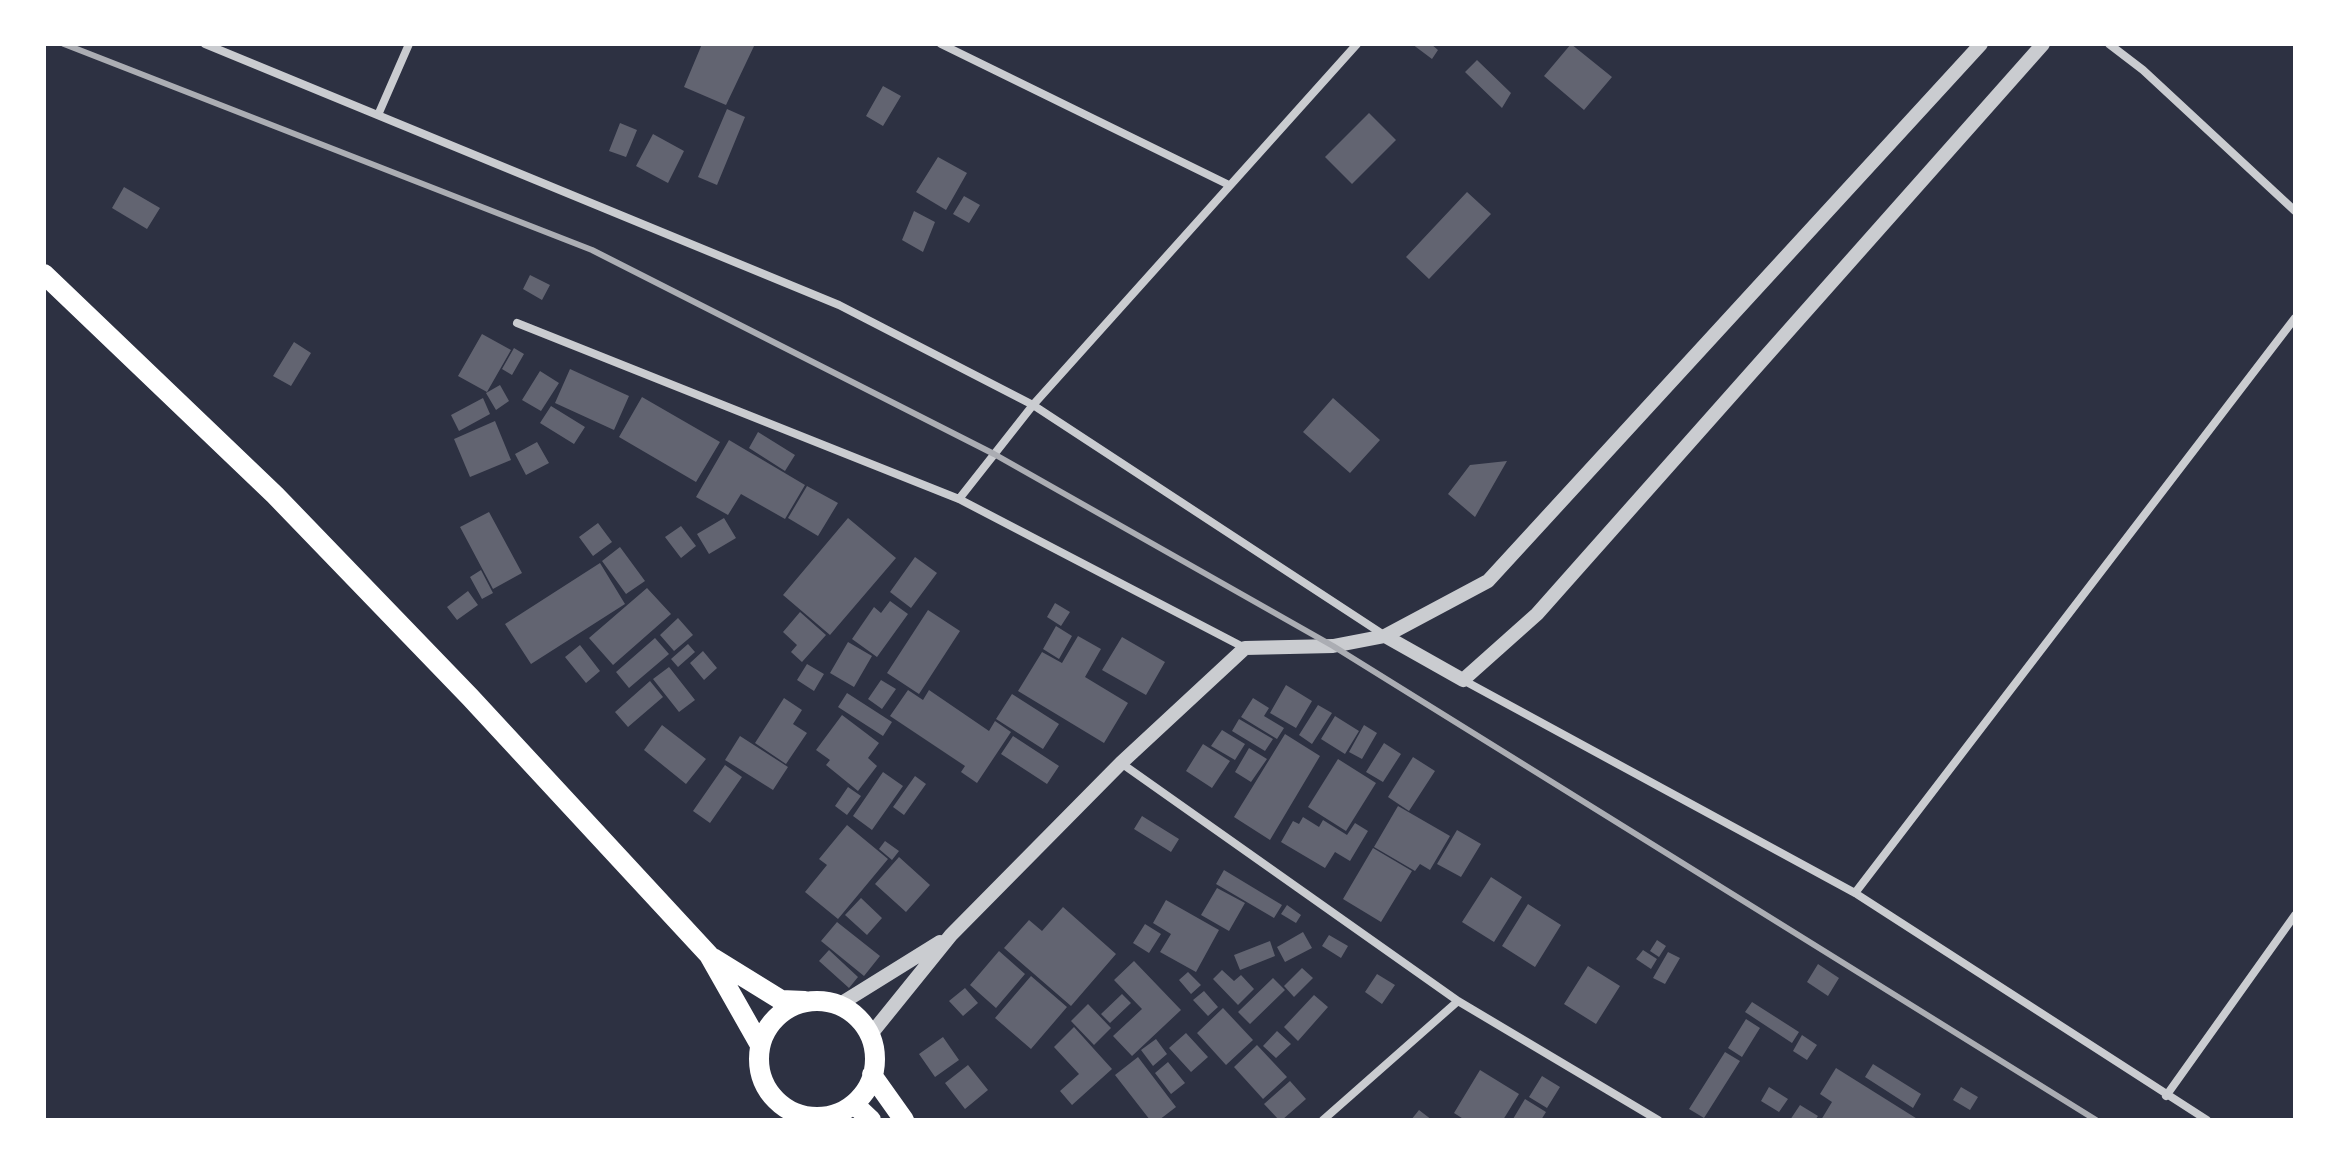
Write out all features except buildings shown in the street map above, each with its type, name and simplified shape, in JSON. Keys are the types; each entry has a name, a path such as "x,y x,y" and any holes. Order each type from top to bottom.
{"main road":[{"path":"44,274 275,495 470,697 709,955 760,1045"},
{"path":"709,955 781,1000 809,1001 837,1006 857,1017 871,1034 874,1050 872,1075 865,1091 853,1110 820,1119 792,1113 771,1096 759,1072 760,1045 773,1020 783,1011 809,1001"},
{"path":"872,1075 904,1120"},
{"path":"853,1110 871,1120"}],"street":[{"path":"205,44 839,305 1033,405 1385,636 1855,893 2207,1120"},
{"path":"378,115 409,44"},
{"path":"941,44 1229,185"},
{"path":"959,499 1033,405 1357,44"},
{"path":"517,323 959,499 1245,648 1333,646 1385,636 1488,581 1981,44"},
{"path":"1463,680 1537,614 2043,44"},
{"path":"2109,44 2143,70 2295,211"},
{"path":"1855,893 2295,318"},
{"path":"871,1034 951,935 1121,763 1245,648"},
{"path":"1121,763 1458,1001 1658,1120"},
{"path":"2166,1096 2295,915"},
{"path":"837,1006 951,935"},
{"path":"1323,1120 1458,1001"}],"railway":[{"path":"64,44 592,250 994,454 1333,646 2096,1120"}]}
